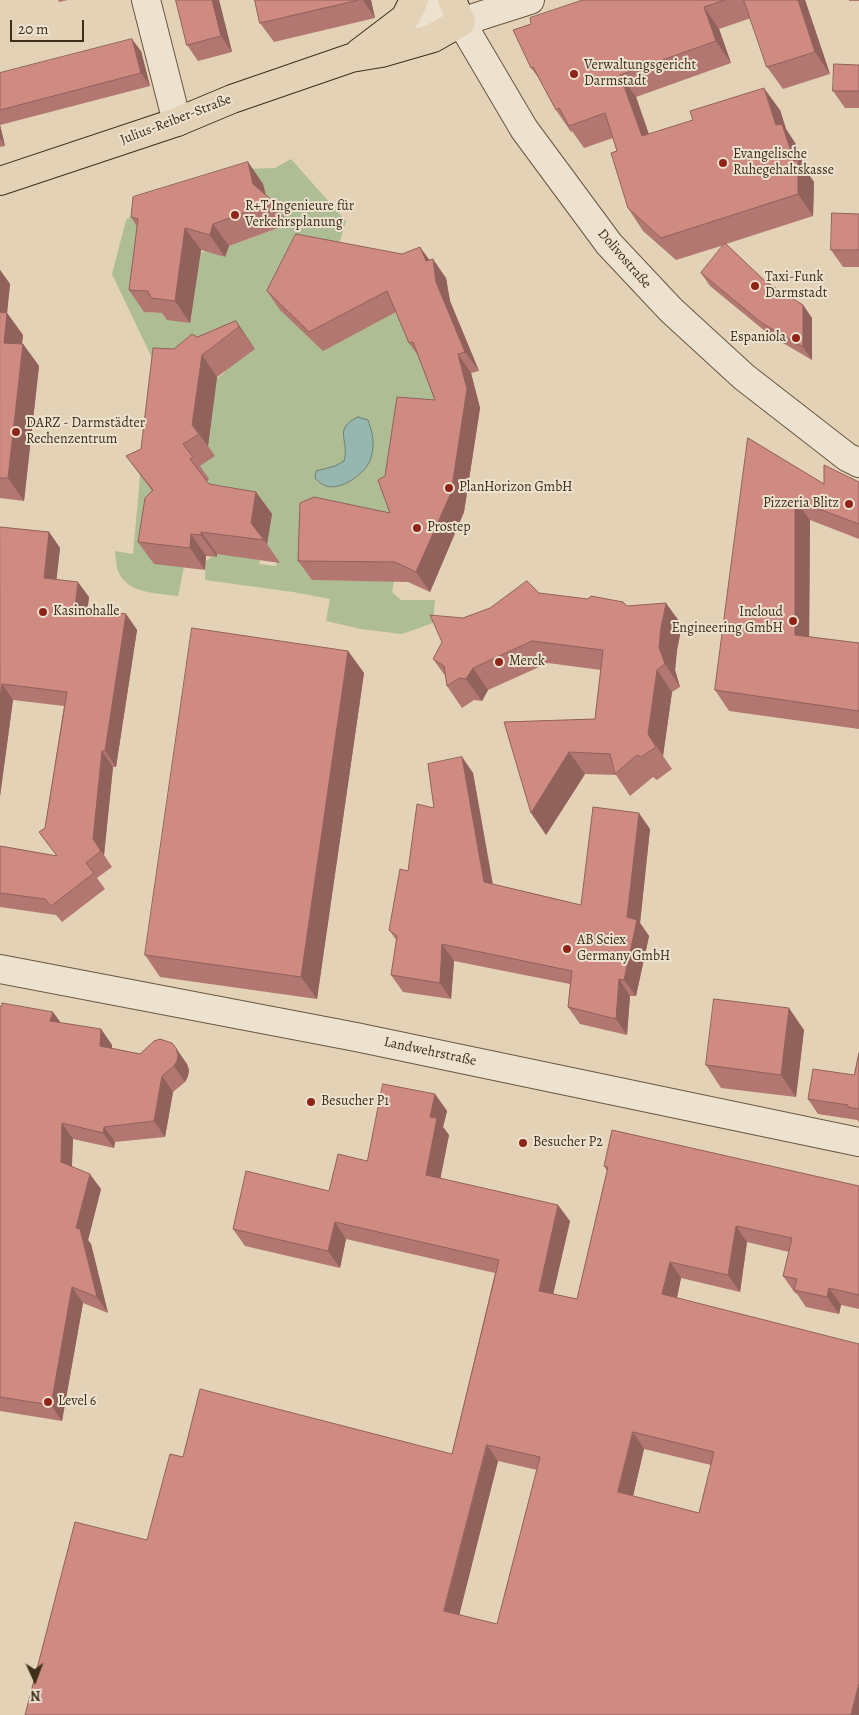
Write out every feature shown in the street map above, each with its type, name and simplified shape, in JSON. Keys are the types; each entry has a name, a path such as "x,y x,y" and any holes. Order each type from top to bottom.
{"main road":[{"name":"Julius-Reiber-Straße","path":"351,58 410,9"},
{"name":"Julius-Reiber-Straße","path":"0,181 177,122 232,99 351,58 381,53 433,38 456,11"}],"street":[{"path":"146,0 177,122"},
{"name":"Julius-Reiber-Straße","path":"456,11 530,0"},
{"path":"410,9 433,13 456,11"},
{"name":"Dolivostraße","path":"456,11 524,129 609,244 671,310 744,377 847,457 859,463"},
{"name":"Landwehrstraße","path":"0,969 356,1037 859,1142"}],"green space":[{"path":"291,159 346,221 335,258 362,274 402,314 451,391 402,527 312,580 394,581 392,592 401,600 435,600 433,623 402,634 361,629 326,621 330,599 205,580 206,561 217,553 260,560 259,564 276,566 277,559 240,509 206,481 199,466 207,447 215,380 225,372 216,358 144,481 169,512 184,567 178,596 152,593 135,588 122,579 117,569 115,551 133,554 152,358 112,274 126,220 145,205 144,312 163,313 200,253 206,251 225,257 229,246 284,226 209,181 218,170 275,168"}],"water":[{"path":"358,417 368,420 372,434 373,448 368,464 352,480 344,484 330,487 323,484 315,478 316,471 335,466 344,461 344,431 350,421"}],"building":[{"path":"176,0 212,0 221,36 187,45"},
{"path":"255,0 359,0 260,23"},
{"path":"583,0 725,0 704,7 716,41 620,75 642,136 693,120 690,111 764,88 776,125 782,124 794,161 798,160 798,194 661,238 628,208 611,153 617,151 605,113 569,126 559,108 556,110 533,67 531,68 513,30 531,24 530,18"},
{"path":"744,0 798,0 815,52 767,67"},
{"path":"132,39 141,73 0,110 0,73"},
{"path":"834,64 859,65 859,91 833,91"},
{"path":"248,162 253,184 274,202 213,224 210,235 185,228 175,301 151,298 148,291 129,290 138,219 131,217 133,197"},
{"path":"832,213 859,214 859,250 831,250"},
{"path":"296,234 402,254 420,247 426,261 433,259 436,282 465,352 458,354 467,389 451,493 416,572 395,562 298,561 300,503 314,497 390,513 378,480 385,476 397,397 435,400 413,342 409,343 387,291 309,332 267,291"},
{"path":"725,243 766,282 803,305 803,347 762,323 701,273"},
{"path":"0,312 7,313 4,343 23,344 8,478 0,478"},
{"path":"236,321 239,327 202,355 192,425 199,434 183,444 193,457 190,459 209,484 256,492 251,523 264,540 201,532 201,535 191,534 190,548 138,542 145,498 153,490 126,456 141,449 153,348 174,349 192,334 197,337"},
{"path":"748,438 824,484 824,465 859,482 859,524 795,500 795,635 859,643 859,711 715,690"},
{"path":"0,527 49,532 44,578 78,582 75,607 126,614 105,751 102,751 93,839 101,851 86,863 94,873 51,906 45,899 0,893 0,846 57,856 39,832 45,828 67,692 2,684 0,698"},
{"path":"527,581 539,593 588,599 591,596 623,602 627,606 666,603 659,647 665,664 657,670 648,734 656,747 641,757 637,755 615,774 610,754 569,752 531,813 504,722 595,719 603,650 532,641 473,668 466,679 459,678 447,686 444,666 433,659 442,642 430,615 463,618 490,608"},
{"path":"192,628 348,651 301,977 145,955"},
{"path":"462,757 484,882 581,905 593,807 639,813 627,917 637,920 624,980 619,979 616,1019 568,1007 572,971 442,944 440,983 391,975 397,936 389,930 400,869 408,871 417,804 434,808 428,764"},
{"path":"714,999 789,1008 781,1075 706,1065"},
{"path":"2,1003 53,1012 50,1021 101,1029 100,1046 140,1054 154,1041 160,1039 172,1043 178,1055 174,1066 162,1076 154,1121 104,1127 103,1133 62,1123 61,1162 90,1174 76,1228 80,1229 97,1297 72,1287 51,1405 0,1397 0,1006 2,1006"},
{"path":"859,1053 859,1109 848,1107 848,1105 808,1099 813,1069 854,1075"},
{"path":"383,1084 435,1094 430,1117 437,1118 426,1175 558,1205 539,1291 577,1299 608,1167 604,1166 612,1130 859,1186 859,1295 829,1288 827,1297 794,1290 797,1279 783,1276 792,1238 736,1226 728,1275 670,1262 662,1294 859,1344 859,1683 851,1715 25,1715 75,1522 147,1540 170,1454 183,1457 200,1389 452,1454 499,1260 335,1222 328,1251 233,1229 246,1171 329,1191 338,1154 367,1161","holes":["633,1432 714,1452 699,1513 618,1492","487,1445 540,1457 497,1624 444,1611"]}],"place":[{"name":"Verwaltungsgericht Darmstadt","path":"574,74"},
{"name":"Evangelische Ruhegehaltskasse","path":"723,163"},
{"name":"R+T Ingenieure für Verkehrsplanung","path":"235,215"},
{"name":"Taxi-Funk Darmstadt","path":"755,286"},
{"name":"Espaniola","path":"796,338"},
{"name":"DARZ - Darmstädter Rechenzentrum","path":"16,432"},
{"name":"PlanHorizon GmbH","path":"449,488"},
{"name":"Pizzeria Blitz","path":"849,504"},
{"name":"Prostep","path":"417,528"},
{"name":"Kasinohalle","path":"43,612"},
{"name":"Incloud Engineering GmbH","path":"793,621"},
{"name":"Merck","path":"499,662"},
{"name":"AB Sciex Germany GmbH","path":"567,949"},
{"name":"Besucher P1","path":"311,1102"},
{"name":"Besucher P2","path":"523,1143"},
{"name":"Level 6","path":"48,1402"}]}
